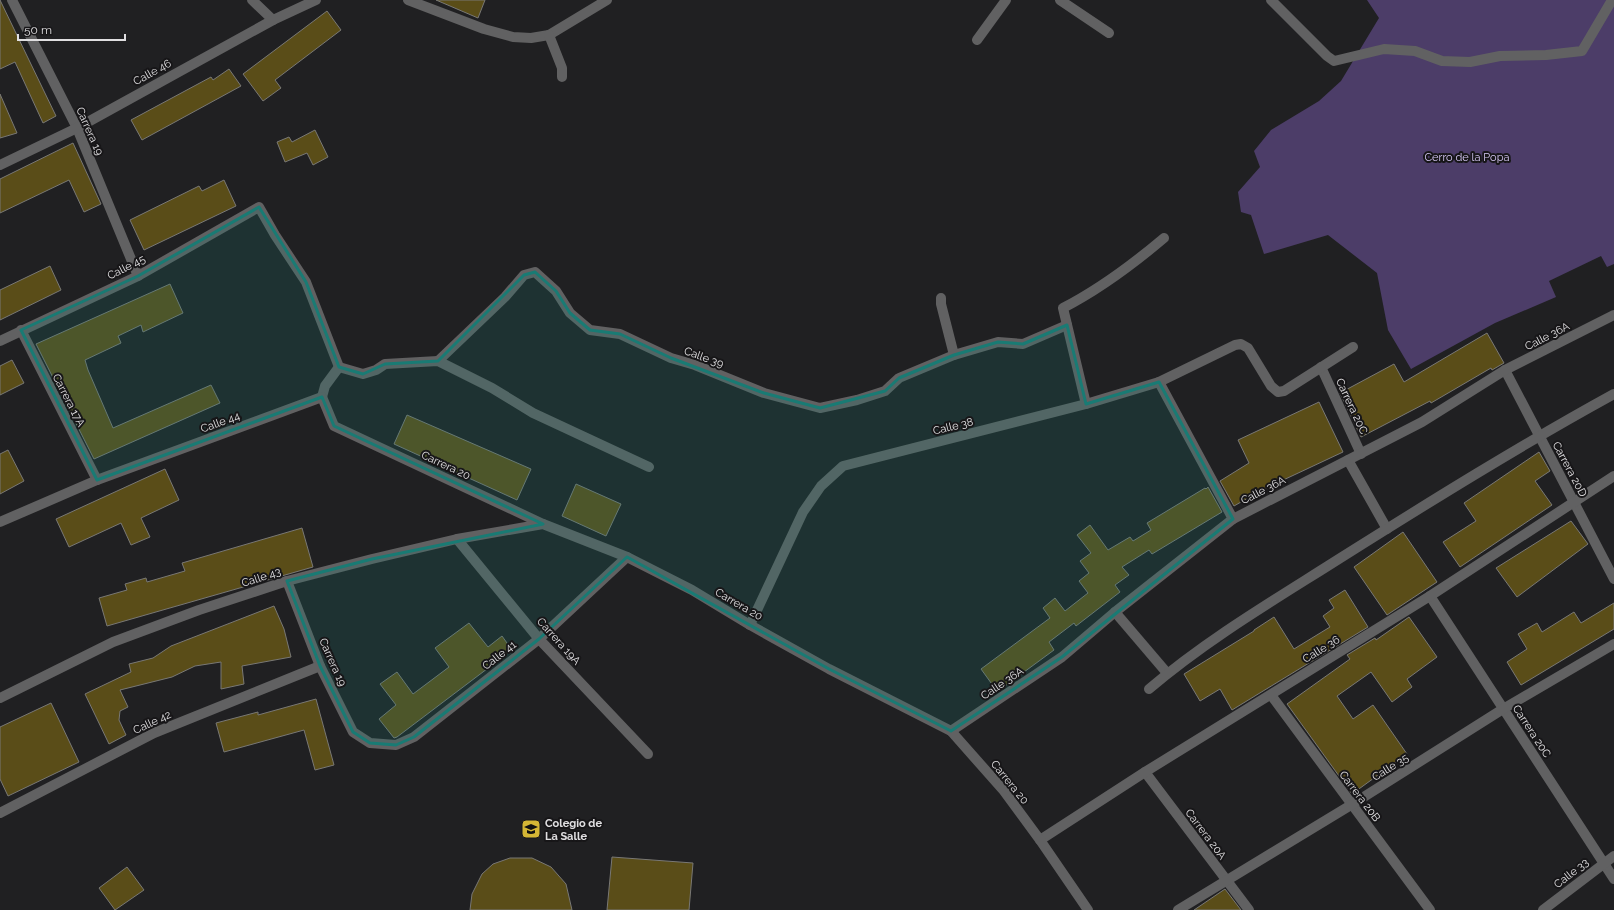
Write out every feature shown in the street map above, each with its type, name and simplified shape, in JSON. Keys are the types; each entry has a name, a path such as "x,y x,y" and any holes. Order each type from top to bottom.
{"street":[{"name":"Carrera 19","path":"12,0 77,128 138,276"},
{"path":"252,0 273,20"},
{"name":"Calle 46","path":"0,165 77,128 273,20 316,0"},
{"path":"408,0 484,29 513,37 531,38 549,35 607,0"},
{"path":"977,40 1006,0"},
{"path":"1060,0 1109,33"},
{"path":"1271,0 1327,56 1334,61 1384,49 1415,51 1442,61 1470,62 1500,56 1546,55 1582,51 1612,0"},
{"path":"549,35 562,68 562,77"},
{"name":"Calle 45","path":"0,341 138,276 259,208 306,282 339,367"},
{"path":"1086,404 1063,308 1087,296 1130,266 1164,238"},
{"name":"Calle 39","path":"438,361 505,297 524,275 535,272 556,291 570,313 590,330 620,334 670,358 694,365 764,393 820,408 857,400 885,391 899,378 954,355"},
{"path":"941,298 940,304 954,355 998,342 1023,344 1067,325"},
{"name":"Calle 36A","path":"951,731 1062,657 1115,612 1233,519 1422,422 1505,370 1614,315"},
{"name":"Carrera 17A","path":"21,330 97,480"},
{"name":"Calle 38","path":"750,625 804,512 821,486 843,466 1086,404 1159,382 1235,345 1241,344 1248,348 1271,386 1278,392 1284,391 1321,367"},
{"path":"1321,367 1353,347"},
{"path":"322,397 326,386 339,367 363,374 376,370 385,364 438,361 492,388 532,413 649,467"},
{"name":"Carrera 20C","path":"1321,367 1361,454"},
{"name":"Carrera 20D","path":"1505,370 1614,578"},
{"path":"1159,382 1233,519"},
{"path":"1149,689 1167,673 1242,620 1539,436 1614,394"},
{"name":"Calle 44","path":"0,522 97,480 322,397"},
{"name":"Carrera 20","path":"322,397 334,426 543,524 627,557 692,590 750,625 829,669 951,731 1004,791 1088,910"},
{"path":"1348,460 1387,529"},
{"name":"Calle 36","path":"1040,840 1145,772 1430,596 1614,476"},
{"name":"Calle 43","path":"0,698 113,642 199,610 287,581 372,558 457,539 543,524"},
{"name":"Carrera 19A","path":"457,539 539,639 648,754"},
{"name":"Calle 41","path":"370,743 396,745 414,736 539,639 627,557"},
{"name":"Carrera 19","path":"287,581 320,666 353,732 370,743"},
{"name":"Carrera 20C","path":"1430,596 1614,879"},
{"path":"1115,612 1167,673"},
{"name":"Calle 35","path":"1178,910 1351,805 1503,709 1614,644"},
{"name":"Calle 42","path":"0,813 154,733 320,666"},
{"name":"Carrera 20B","path":"1271,695 1430,910"},
{"name":"Carrera 20A","path":"1145,772 1249,910"},
{"name":"Calle 33","path":"1543,910 1614,856"}],"highlighted area":[{"path":"259,207 306,282 339,367 363,374 385,364 438,361 524,275 535,272 556,291 570,313 590,330 620,334 671,358 764,393 820,408 885,391 899,378 954,355 998,342 1023,344 1067,325 1086,404 1159,382 1233,519 1062,657 951,731 829,669 627,557 539,639 414,737 396,745 370,743 353,732 320,666 287,581 372,559 543,524 334,426 322,397 97,480 21,330 138,276"}],"green space":[{"name":"Cerro de la Popa","path":"1367,0 1614,0 1614,264 1607,267 1601,256 1549,281 1556,297 1495,323 1411,369 1388,330 1377,273 1328,235 1264,254 1251,215 1241,212 1238,192 1260,167 1254,151 1271,130 1319,101 1341,81 1379,18"}],"building":[{"path":"0,0 56,116 43,123 15,62 0,69"},
{"path":"436,0 485,0 478,18"},
{"path":"327,11 341,30 275,80 281,88 263,101 243,74"},
{"path":"229,69 241,86 142,140 131,120 211,77 213,80"},
{"path":"0,94 17,133 0,138"},
{"path":"315,130 328,157 313,165 307,153 285,162 277,142 289,137 292,142"},
{"path":"73,143 101,204 84,212 69,180 0,213 0,179"},
{"path":"224,180 236,206 144,250 130,220 199,186 202,191"},
{"path":"50,266 61,290 0,320 0,290"},
{"path":"170,284 183,313 143,332 141,325 118,336 121,343 85,360 88,370 113,428 211,385 220,403 94,459 36,344"},
{"path":"1487,333 1504,363 1492,370 1491,368 1431,403 1430,401 1361,437 1340,393 1394,364 1404,382"},
{"path":"12,360 24,383 0,395 0,366"},
{"path":"1319,402 1343,452 1262,490 1234,506 1220,481 1249,463 1238,440"},
{"path":"407,415 531,469 517,500 394,444"},
{"path":"8,450 24,481 0,494 0,454"},
{"path":"1539,452 1550,471 1535,481 1552,505 1460,567 1443,542 1476,521 1464,503"},
{"path":"165,469 179,500 141,518 150,537 131,545 121,523 69,547 56,519"},
{"path":"576,484 621,504 606,536 562,516"},
{"path":"1208,487 1222,512 1152,554 1149,550 1122,567 1129,575 1115,585 1120,592 1076,626 1074,623 1049,642 1054,650 1005,686 1002,682 994,687 981,669 1050,618 1043,608 1055,598 1065,611 1088,593 1079,581 1089,573 1080,561 1091,553 1077,535 1090,525 1108,550 1130,537 1133,541 1151,530 1147,523"},
{"path":"1571,521 1588,544 1517,597 1496,568"},
{"path":"302,528 313,567 107,626 99,598 127,590 125,584 146,578 147,582 185,571 182,563"},
{"path":"1403,532 1437,582 1387,615 1354,567"},
{"path":"1345,590 1368,627 1232,710 1220,689 1200,701 1184,674 1274,617 1294,649 1330,627 1323,616 1334,608 1329,600"},
{"path":"1614,603 1614,629 1521,685 1507,662 1527,649 1518,634 1537,623 1542,632 1574,612 1581,623"},
{"path":"274,606 284,629 291,657 242,666 244,684 221,689 221,662 195,666 172,677 120,690 128,707 120,711 119,720 126,735 109,744 85,694 131,672 129,664 153,658 171,646"},
{"path":"1409,617 1437,657 1407,679 1412,687 1392,702 1371,672 1337,696 1353,719 1373,705 1407,754 1352,794 1287,704 1350,659 1347,655 1375,638 1376,640"},
{"path":"469,623 488,647 502,636 512,650 394,738 379,719 396,705 380,684 397,672 413,694 449,667 435,648"},
{"path":"316,699 334,765 315,770 304,730 224,752 216,723 258,712 258,715"},
{"path":"51,703 79,762 8,796 0,779 0,727"},
{"path":"612,857 693,863 689,910 607,910"},
{"path":"510,858 532,858 551,867 566,884 572,910 470,910 472,894 482,874 493,864"},
{"path":"127,867 144,890 115,910 99,888"},
{"path":"1225,889 1241,910 1194,910"}],"place":[{"name":"Colegio de La Salle","path":"531,829"}]}
